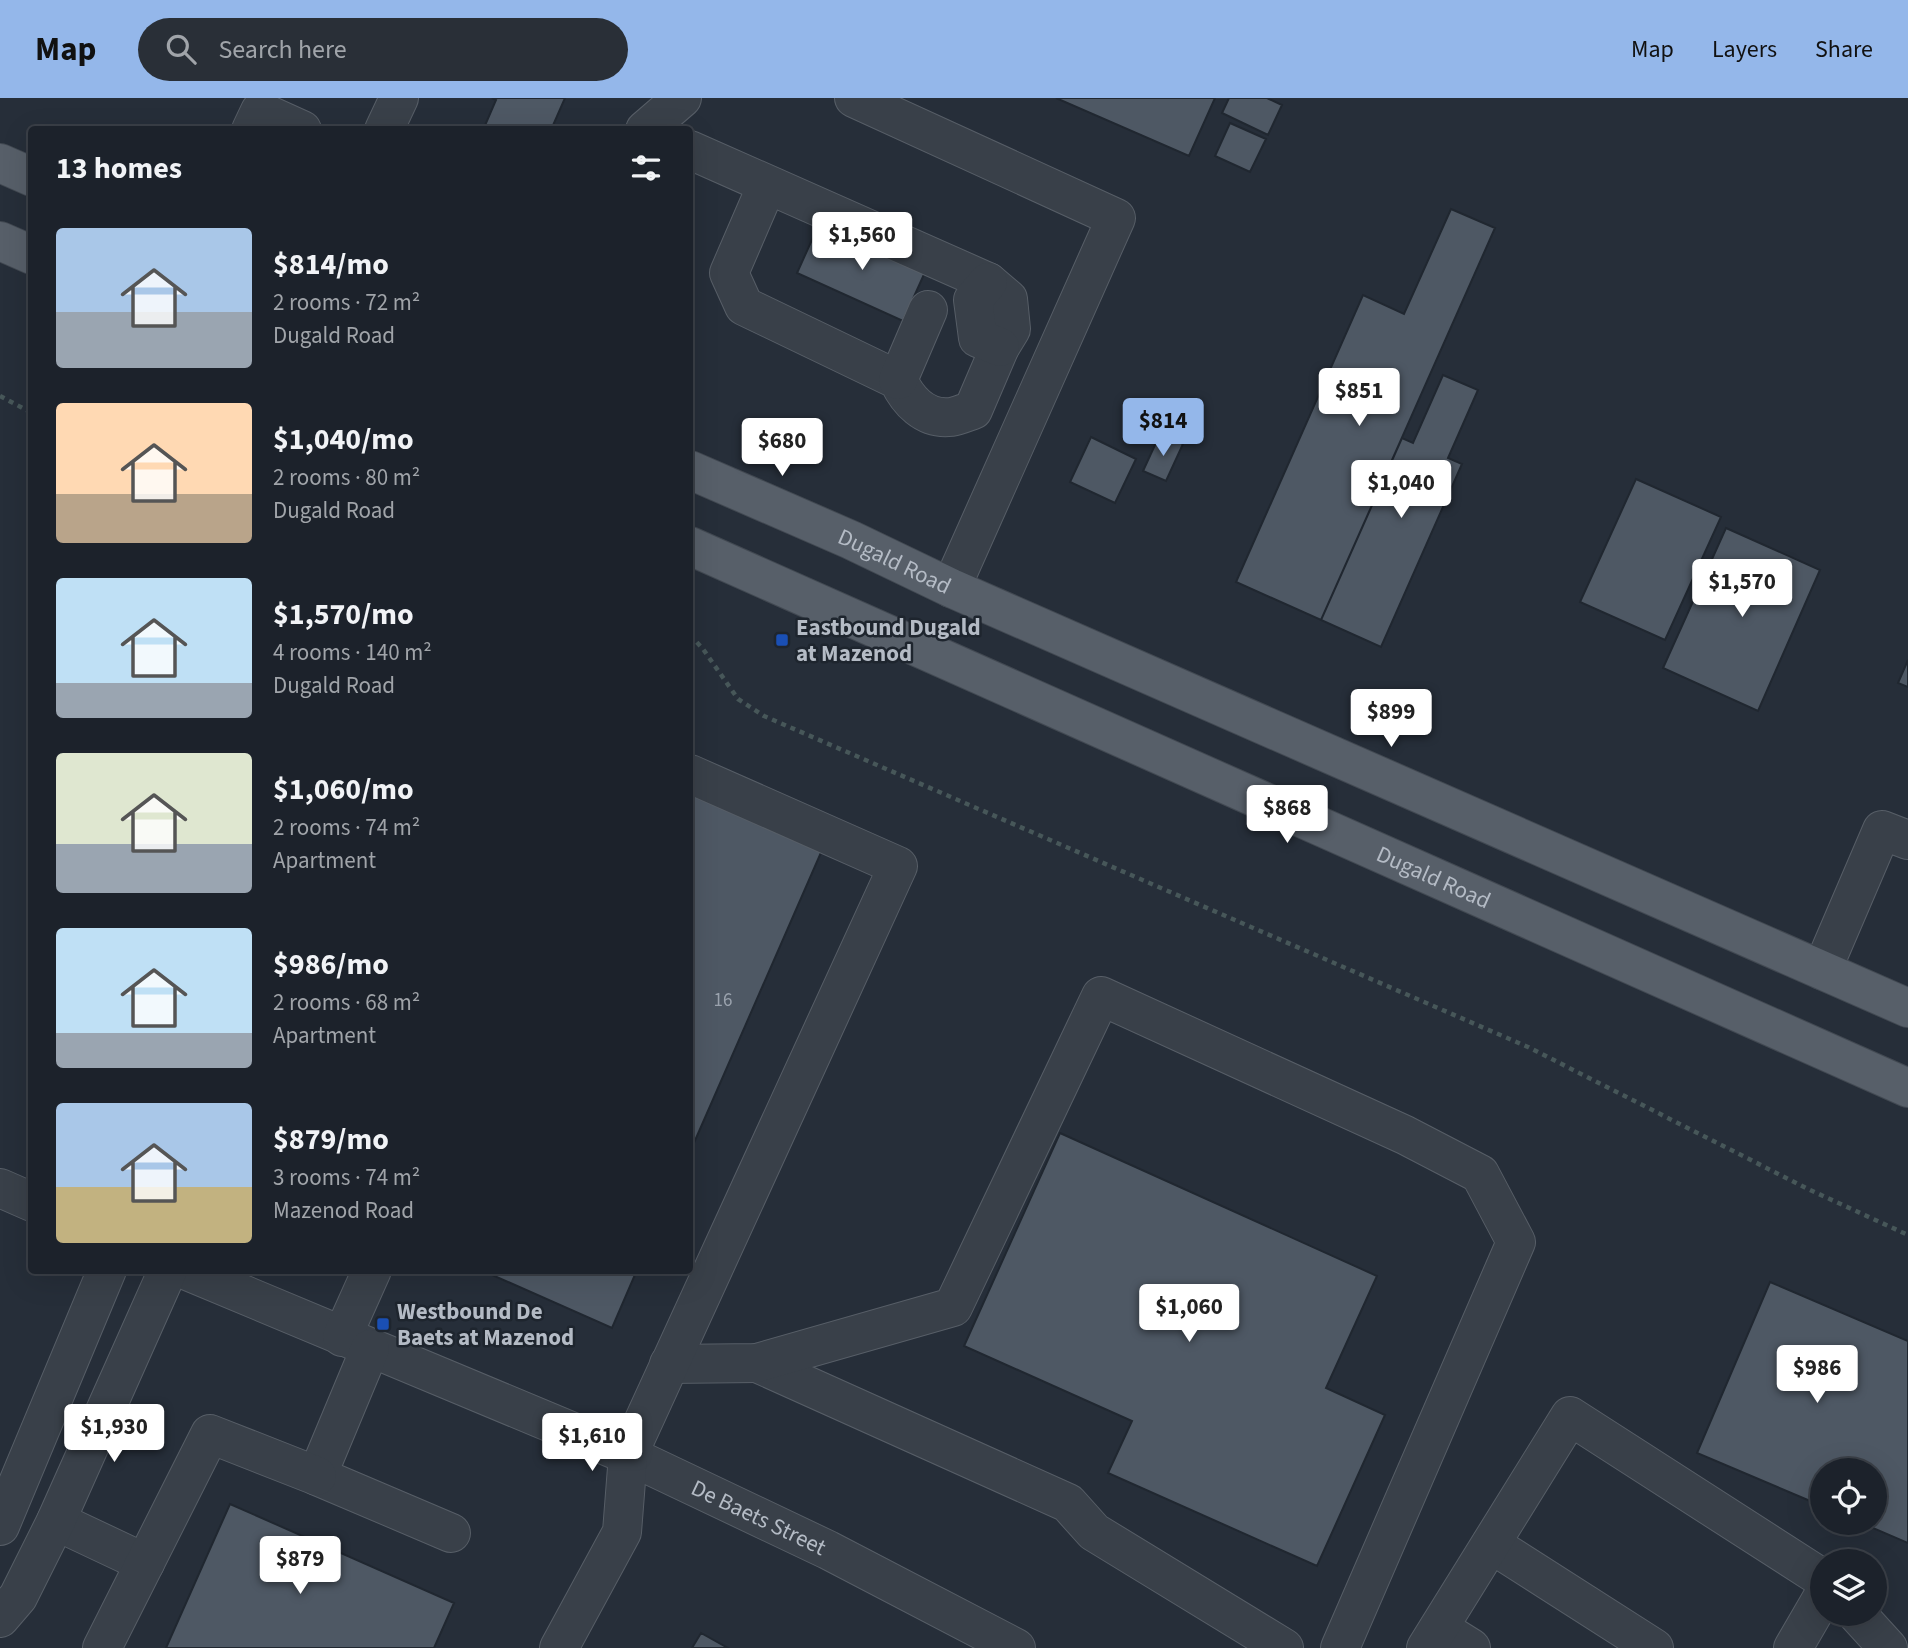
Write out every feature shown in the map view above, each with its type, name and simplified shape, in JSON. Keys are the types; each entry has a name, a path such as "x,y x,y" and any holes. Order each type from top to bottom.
{"main road":[{"path":"0,163 28,175"},
{"path":"0,241 28,253"},
{"name":"Dugald Road","path":"693,471 850,540 951,588 1908,1008"},
{"name":"Dugald Road","path":"693,547 1908,1088"}],"street":[{"path":"386,126 399,98"},
{"path":"650,126 682,98"},
{"path":"854,98 1116,218 951,588"},
{"path":"253,109 293,126"},
{"path":"693,151 988,282 973,300 978,338 1000,347 973,410 952,417 927,414 906,396 898,380 744,306 729,273 767,185"},
{"path":"898,380 928,310"},
{"path":"559,1648 622,1532 628,1455 898,866 693,775"},
{"path":"1822,970 1882,830 1908,840"},
{"path":"669,1364 757,1363 953,1307 1101,996 1405,1135 1480,1174 1516,1242 1340,1648"},
{"path":"0,1527 105,1274"},
{"path":"0,1618 18,1597 56,1521 166,1274"},
{"name":"De Baets Street","path":"194,1274 628,1455 828,1550 1016,1648"},
{"path":"317,1476 356,1343 371,1274"},
{"path":"757,1363 1068,1503 1094,1532 1284,1648"},
{"path":"1471,1648 1432,1638 1570,1416 1810,1570"},
{"path":"102,1648 210,1434 451,1533"},
{"path":"56,1521 145,1563"},
{"path":"1491,1544 1654,1648"},
{"path":"1793,1648 1810,1619"},
{"path":"1868,1626 1888,1648"}],"path":[{"path":"0,396 28,410"},
{"path":"693,638 738,699 764,716 1528,1047 1808,1189 1908,1235"}],"building":[{"path":"492,98 565,98 553,126 485,126 496,100"},
{"path":"1056,98 1215,98 1189,156"},
{"path":"1229,98 1267,98 1282,105 1268,135 1222,113"},
{"path":"1230,123 1266,139 1250,172 1215,156"},
{"path":"1451,209 1495,228 1321,620 1236,582 1363,295 1404,314"},
{"path":"820,222 926,270 903,321 797,273"},
{"path":"1443,375 1478,390 1448,458 1462,464 1381,647 1321,620 1402,438 1413,443"},
{"path":"1160,434 1183,444 1166,481 1143,471"},
{"path":"1091,437 1136,459 1115,503 1070,482"},
{"path":"1636,479 1721,517 1665,640 1580,602"},
{"path":"1726,528 1820,570 1758,711 1663,668"},
{"path":"1908,660 1908,687 1898,683"},
{"path":"693,790 823,848 693,1145"},
{"path":"1060,1133 1377,1276 1326,1388 1385,1415 1317,1566 1108,1473 1132,1421 964,1346"},
{"path":"490,1274 635,1274 612,1328"},
{"path":"1770,1282 1908,1341 1908,1543 1887,1534 1887,1458 1810,1458 1810,1501 1697,1453"},
{"path":"230,1504 454,1603 434,1648 166,1648"},
{"path":"701,1633 728,1648 692,1648"}],"place":[{"name":"Eastbound Dugald at Mazenod","path":"782,640"},
{"name":"Westbound De Baets at Mazenod","path":"383,1324"}]}
